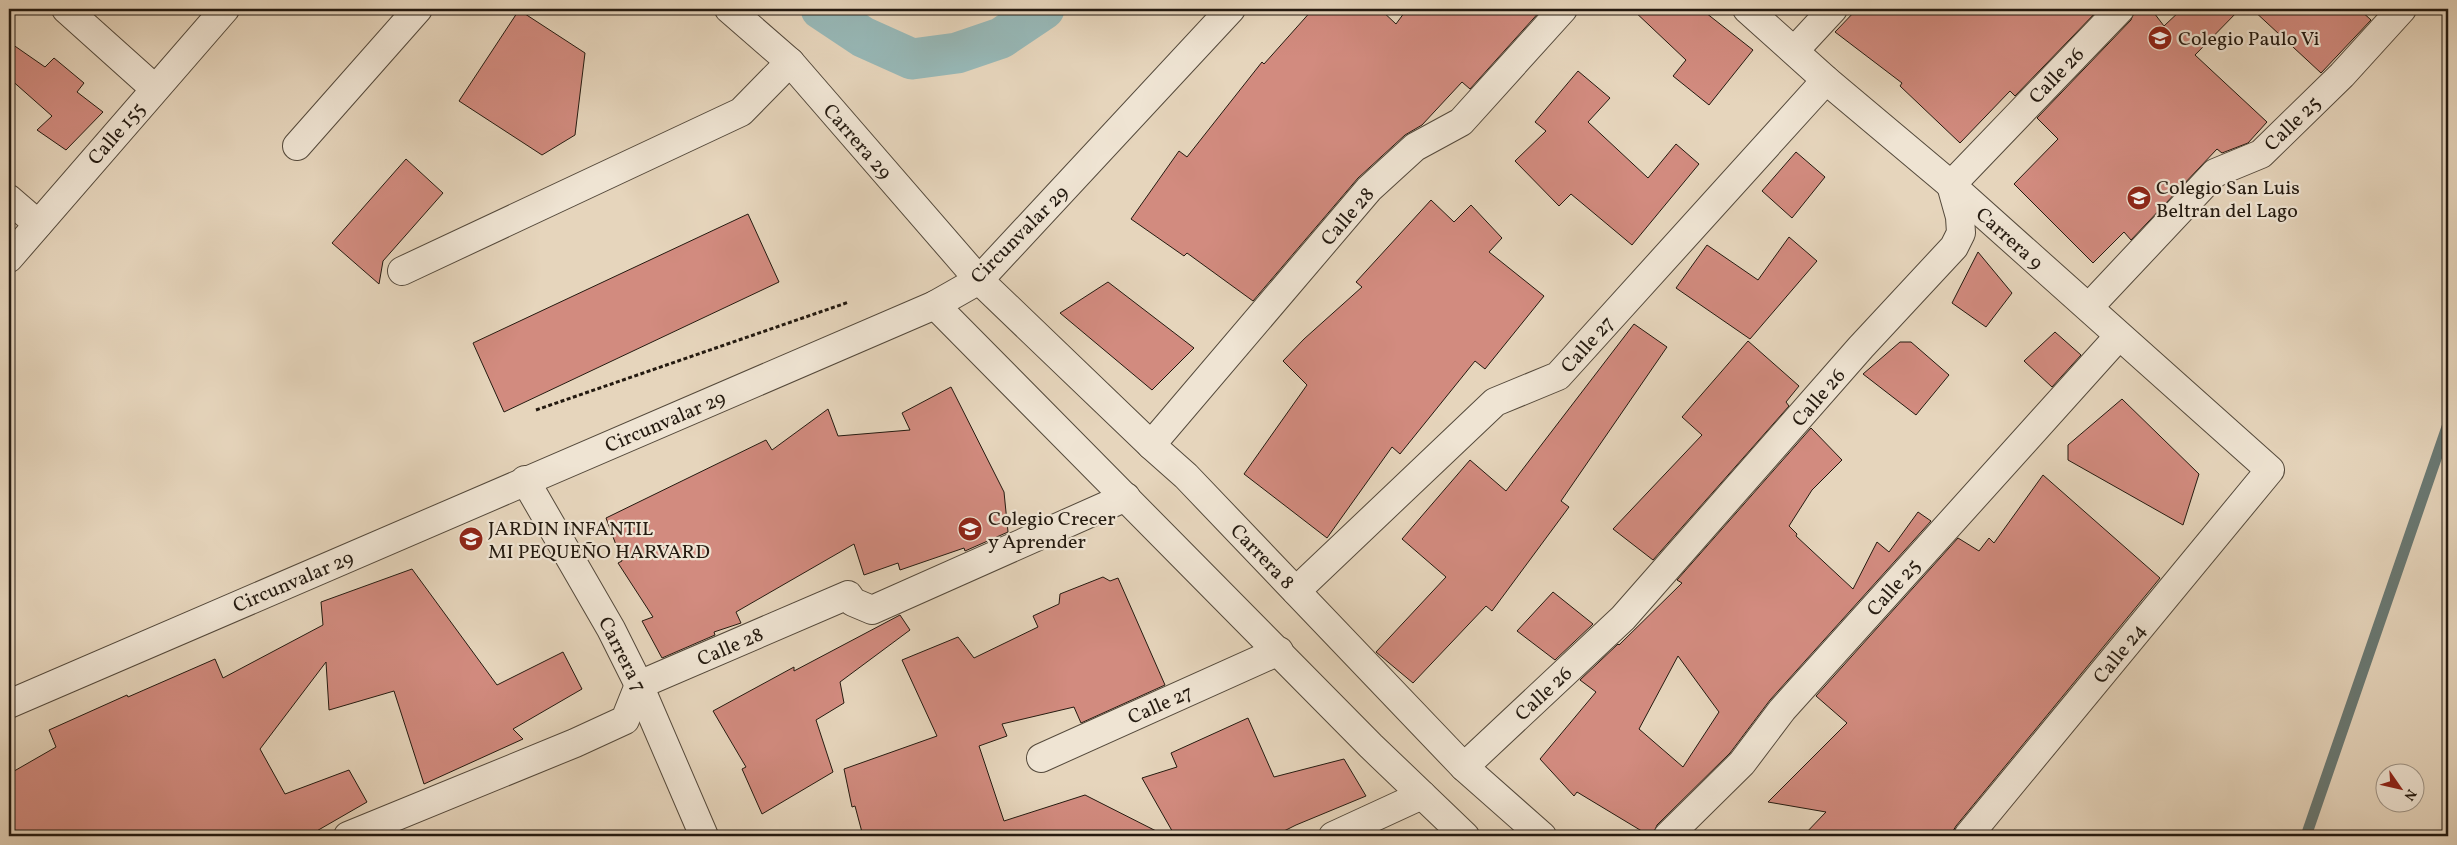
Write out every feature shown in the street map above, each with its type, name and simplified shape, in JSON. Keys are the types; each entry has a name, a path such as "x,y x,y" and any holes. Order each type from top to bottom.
{"street":[{"path":"66,9 154,88"},
{"name":"Calle 155","path":"9,258 154,88 226,9"},
{"path":"297,146 418,9"},
{"name":"Carrera 29","path":"729,9 790,62 979,280"},
{"name":"Circunvalar 29","path":"9,704 525,480 935,305 979,280 1231,9"},
{"name":"Calle 28","path":"1151,445 1369,189 1415,147 1461,122 1563,9"},
{"name":"Carrera 9","path":"1748,9 1826,80 1951,185 2270,470"},
{"path":"1795,50 1833,9"},
{"name":"Calle 26","path":"1464,766 1623,618 1861,347 1954,247 1961,234 1960,217 1951,185 2120,9"},
{"name":"Calle 25","path":"2088,307 2214,173 2260,154 2342,75 2402,9"},
{"path":"402,271 741,112 790,62"},
{"name":"Calle 27","path":"1296,591 1495,402 1558,376 1826,80"},
{"path":"9,199 38,224"},
{"name":"Carrera 8","path":"979,280 1151,445 1186,476 1464,766 1542,836"},
{"path":"935,305 1465,836"},
{"name":"Calle 25","path":"1668,836 1742,764 1782,710 2118,336"},
{"name":"Calle 24","path":"1968,836 2270,470"},
{"name":"Carrera 7","path":"525,480 611,629 639,685 704,836"},
{"name":"Calle 28","path":"639,685 848,595 853,602 872,610 1126,497"},
{"name":"Calle 27","path":"1040,758 1279,651"},
{"path":"348,836 575,743 625,720 639,685"},
{"path":"1333,836 1422,794"}],"path":[{"path":"536,410 855,300"}],"building":[{"path":"1313,9 1380,9 1396,24 1407,9 1542,9 1470,89 1462,82 1422,125 1405,135 1358,178 1253,301 1187,253 1184,256 1131,219 1179,151 1187,157 1262,62 1264,64"},
{"path":"1632,9 1701,9 1753,50 1709,105 1673,76 1686,60"},
{"path":"1857,9 2099,9 2015,96 2010,91 1960,143 1900,86 1902,83 1835,32"},
{"path":"2135,9 2151,9 2164,26 2182,9 2240,9 2195,55 2267,122 2248,143 2222,153 2217,149 2131,240 2124,232 2093,263 2014,184 2058,139 2037,118 2131,20"},
{"path":"2252,9 2359,9 2371,20 2321,73"},
{"path":"519,10 585,53 575,135 542,155 459,101"},
{"path":"9,42 45,67 54,58 84,83 77,92 103,112 66,150 37,130 52,116 9,78"},
{"path":"1578,71 1610,98 1588,122 1648,178 1676,144 1699,164 1632,245 1571,194 1559,206 1515,161 1546,131 1535,122"},
{"path":"1796,152 1825,177 1792,218 1762,191"},
{"path":"406,159 443,193 383,261 379,284 332,243"},
{"path":"1431,200 1454,222 1471,205 1502,238 1489,252 1544,296 1485,369 1475,361 1400,454 1392,447 1327,538 1244,474 1307,385 1283,361 1304,339 1362,287 1356,282"},
{"path":"748,214 779,282 504,412 473,343"},
{"path":"1789,237 1817,261 1750,339 1676,288 1707,245 1758,280"},
{"path":"1978,252 2012,293 1986,327 1952,303"},
{"path":"1108,282 1194,348 1152,390 1060,313"},
{"path":"1634,324 1667,347 1561,501 1569,507 1492,611 1486,606 1413,683 1376,652 1446,577 1402,539 1470,460 1506,491"},
{"path":"2055,332 2081,355 2052,387 2024,361"},
{"path":"1748,341 1799,386 1786,402 1789,406 1653,560 1613,529 1702,435 1682,417"},
{"path":"1900,342 1911,342 1949,375 1916,415 1863,374"},
{"path":"951,387 1004,492 1008,532 965,551 964,548 900,570 898,563 864,575 854,544 736,612 741,623 714,632 715,635 662,658 642,621 653,617 618,563 622,561 606,518 766,440 772,450 828,409 838,436 910,430 902,413"},
{"path":"2122,399 2199,474 2183,525 2068,460 2068,445"},
{"path":"1811,428 1842,460 1812,490 1789,526 1797,534 1796,536 1853,589 1877,542 1889,552 1918,512 1931,521 1770,700 1730,753 1657,825 1653,835 1650,836 1577,792 1574,796 1540,759 1596,692 1580,680 1619,645 1682,583 1677,580","holes":["1678,656 1719,712 1683,767 1639,729"]},
{"path":"2043,475 2160,578 1956,826 1950,836 1803,836 1826,812 1768,802 1847,723 1816,696 1958,538 1979,551 1989,538 1994,543"},
{"path":"412,569 497,685 563,652 582,689 513,729 523,739 424,784 394,691 329,710 326,662 260,749 285,794 349,770 367,802 308,836 9,836 9,774 56,747 49,730 127,695 128,697 215,659 223,678 323,625 321,602"},
{"path":"1103,577 1110,581 1118,578 1165,685 1081,723 1074,707 1002,724 1007,736 979,746 1004,821 1085,795 1166,836 863,836 855,806 852,807 844,769 937,736 902,660 958,637 974,658 1038,627 1033,616 1059,604 1060,594"},
{"path":"1553,592 1593,624 1555,660 1517,631"},
{"path":"900,615 910,630 840,682 844,703 816,720 833,772 762,814 742,769 746,767 713,711 794,667 794,671"},
{"path":"1248,718 1274,777 1344,759 1366,796 1274,836 1175,836 1142,778 1177,767 1171,753"}],"waterway":[{"path":"821,9 863,37 912,59 957,53 1001,38 1044,9"},
{"path":"2306,836 2448,424"}],"place":[{"name":"Colegio Paulo Vi","path":"2160,38"},
{"name":"Colegio San Luis Beltran del Lago","path":"2139,198"},
{"name":"Colegio Crecer y Aprender","path":"970,529"},
{"name":"JARDIN INFANTIL MI PEQUEÑO HARVARD","path":"471,539"}]}
